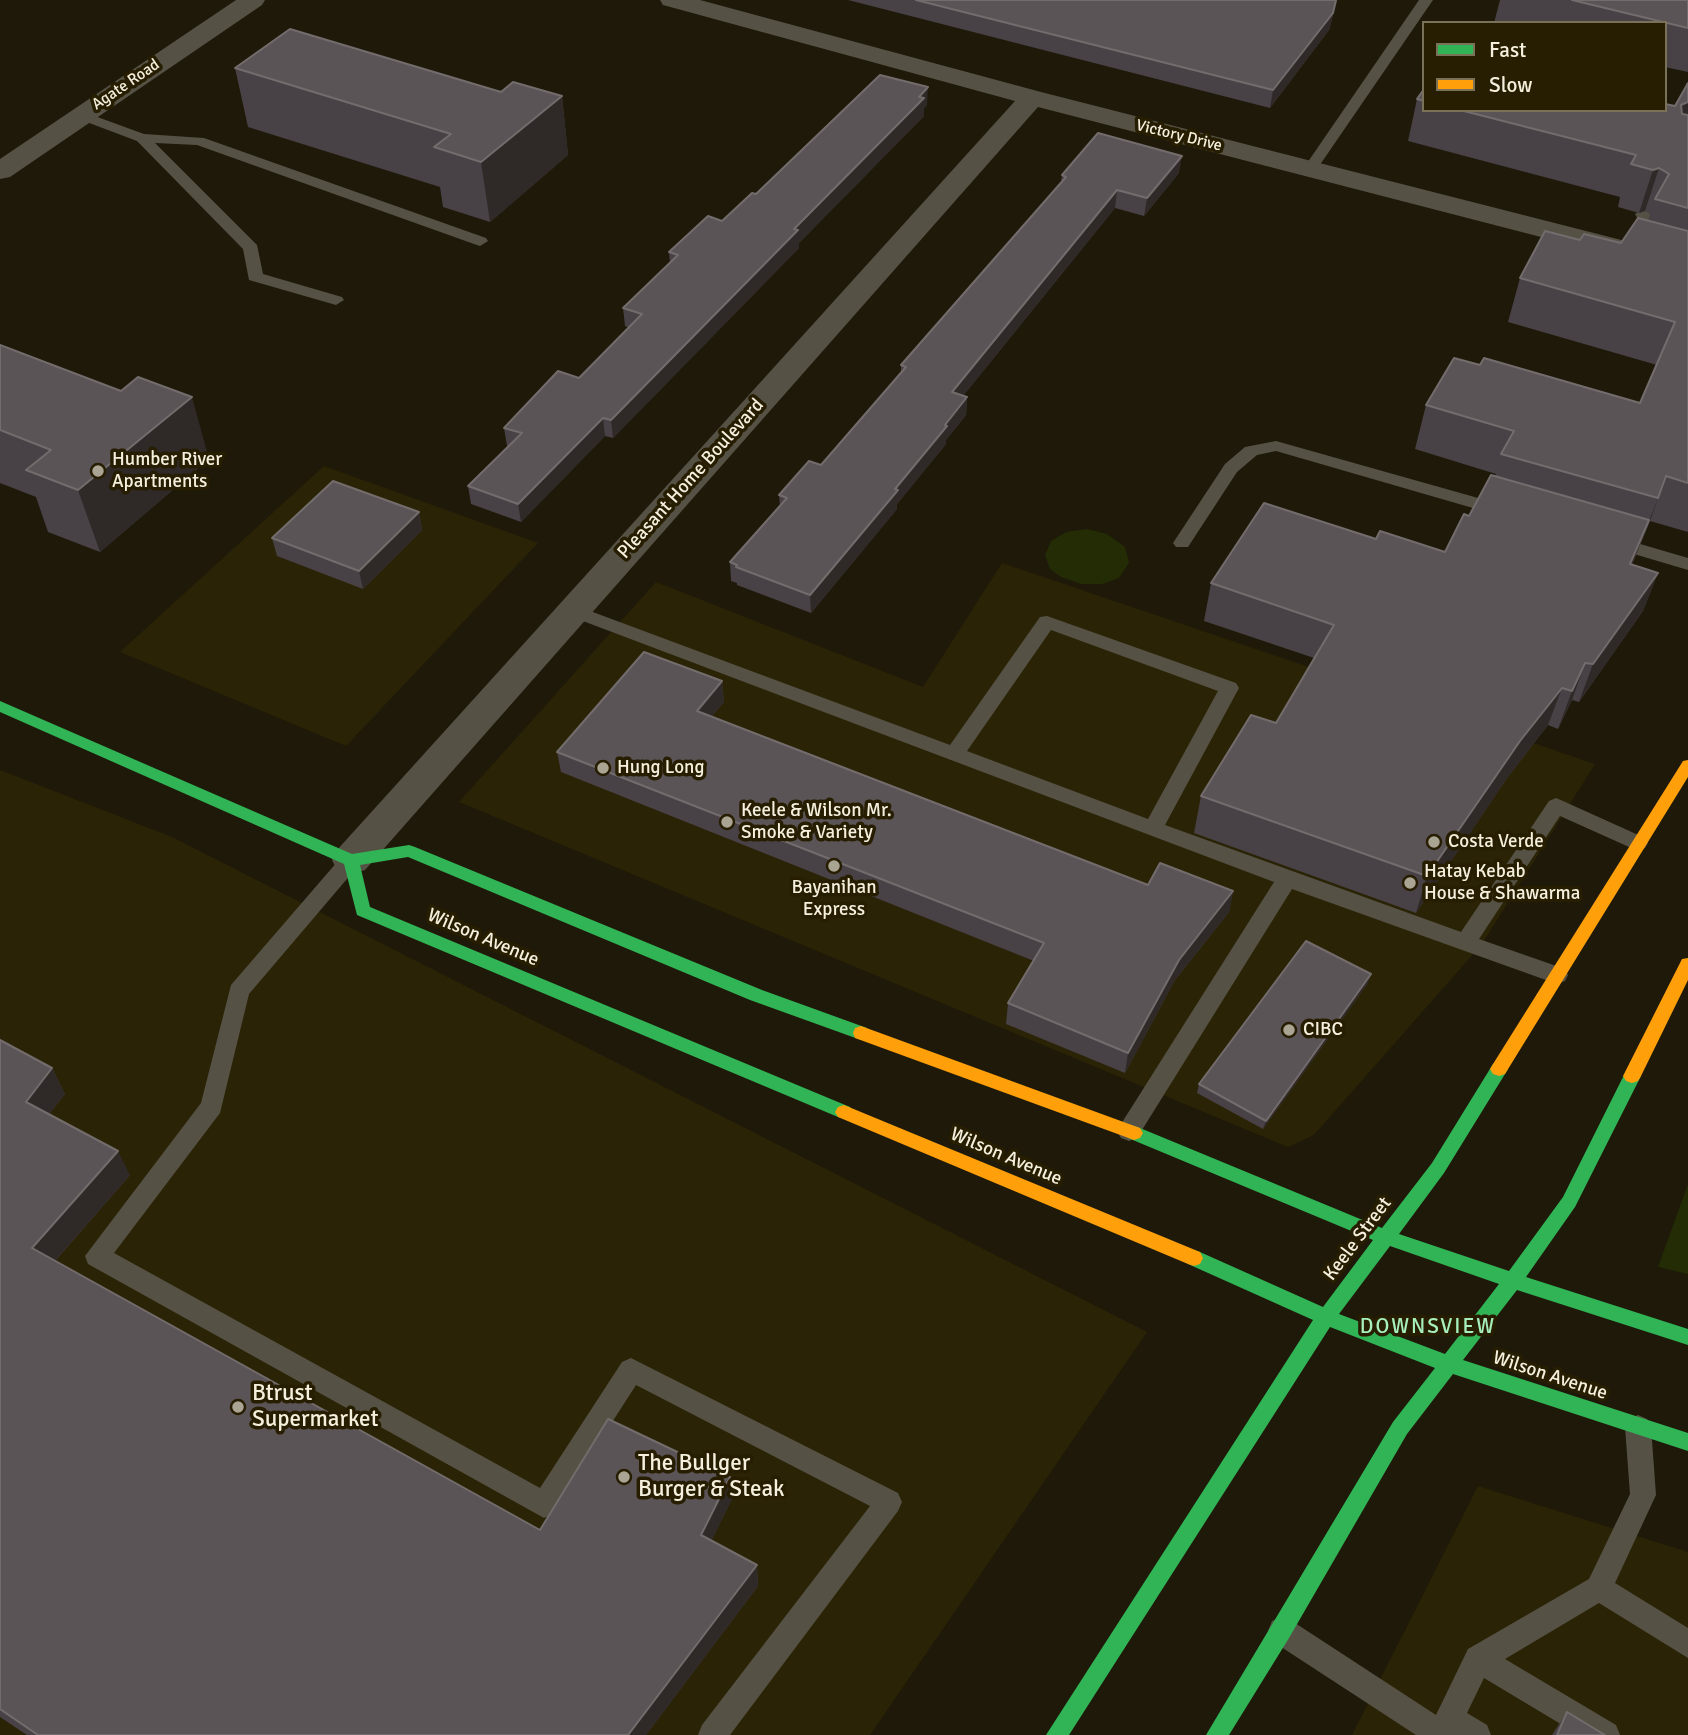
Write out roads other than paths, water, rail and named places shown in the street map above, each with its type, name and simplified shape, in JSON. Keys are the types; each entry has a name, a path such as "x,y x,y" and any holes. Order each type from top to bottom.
{"main road":[{"path":"0,706 351,860 410,851 756,995 1129,1131 1385,1237 1601,1311 1688,1337"},
{"name":"Keele Street","path":"1057,1735 1326,1317 1438,1168 1688,765"},
{"name":"Wilson Avenue","path":"351,860 363,911 1220,1269 1326,1317 1448,1364 1688,1442"},
{"path":"1217,1735 1282,1631 1400,1428 1513,1281 1569,1202 1688,964"}],"street":[{"name":"Agate Road","path":"2,167 253,0"},
{"name":"Victory Drive","path":"672,0 1032,98 1310,169 1639,227 1688,265"},
{"name":"Pleasant Home Boulevard","path":"351,860 1032,98"}],"lane":[{"path":"1310,169 1426,0"},
{"path":"81,115 142,138 200,141 480,241"},
{"path":"142,138 251,248 255,277 336,300"},
{"path":"1182,543 1231,468 1251,451 1276,446 1515,514"},
{"path":"1595,537 1688,564"},
{"path":"573,611 1287,879 1557,975"},
{"path":"954,754 1047,622 1228,688 1153,829"},
{"path":"1465,943 1556,806 1638,843"},
{"path":"351,860 239,992 212,1107 97,1256 544,1505 631,1370 889,1502 712,1735"},
{"path":"1129,1131 1287,879"},
{"path":"1444,1729 1478,1660 1599,1588 1643,1495 1638,1427"},
{"path":"1599,1588 1688,1644"},
{"path":"1282,1631 1444,1729 1477,1735"},
{"path":"1478,1660 1606,1735"}],"place":[{"name":"Humber River Apartments","path":"98,471"},
{"name":"Hung Long","path":"603,768"},
{"name":"Keele & Wilson Mr. Smoke & Variety","path":"727,822"},
{"name":"Costa Verde","path":"1434,842"},
{"name":"Bayanihan Express","path":"834,866"},
{"name":"Hatay Kebab House & Shawarma","path":"1410,883"},
{"name":"CIBC","path":"1289,1030"},
{"name":"Btrust Supermarket","path":"238,1407"},
{"name":"The Bullger Burger & Steak","path":"624,1477"}],"district":[{"name":"DOWNSVIEW","path":"1428,1327"}]}
